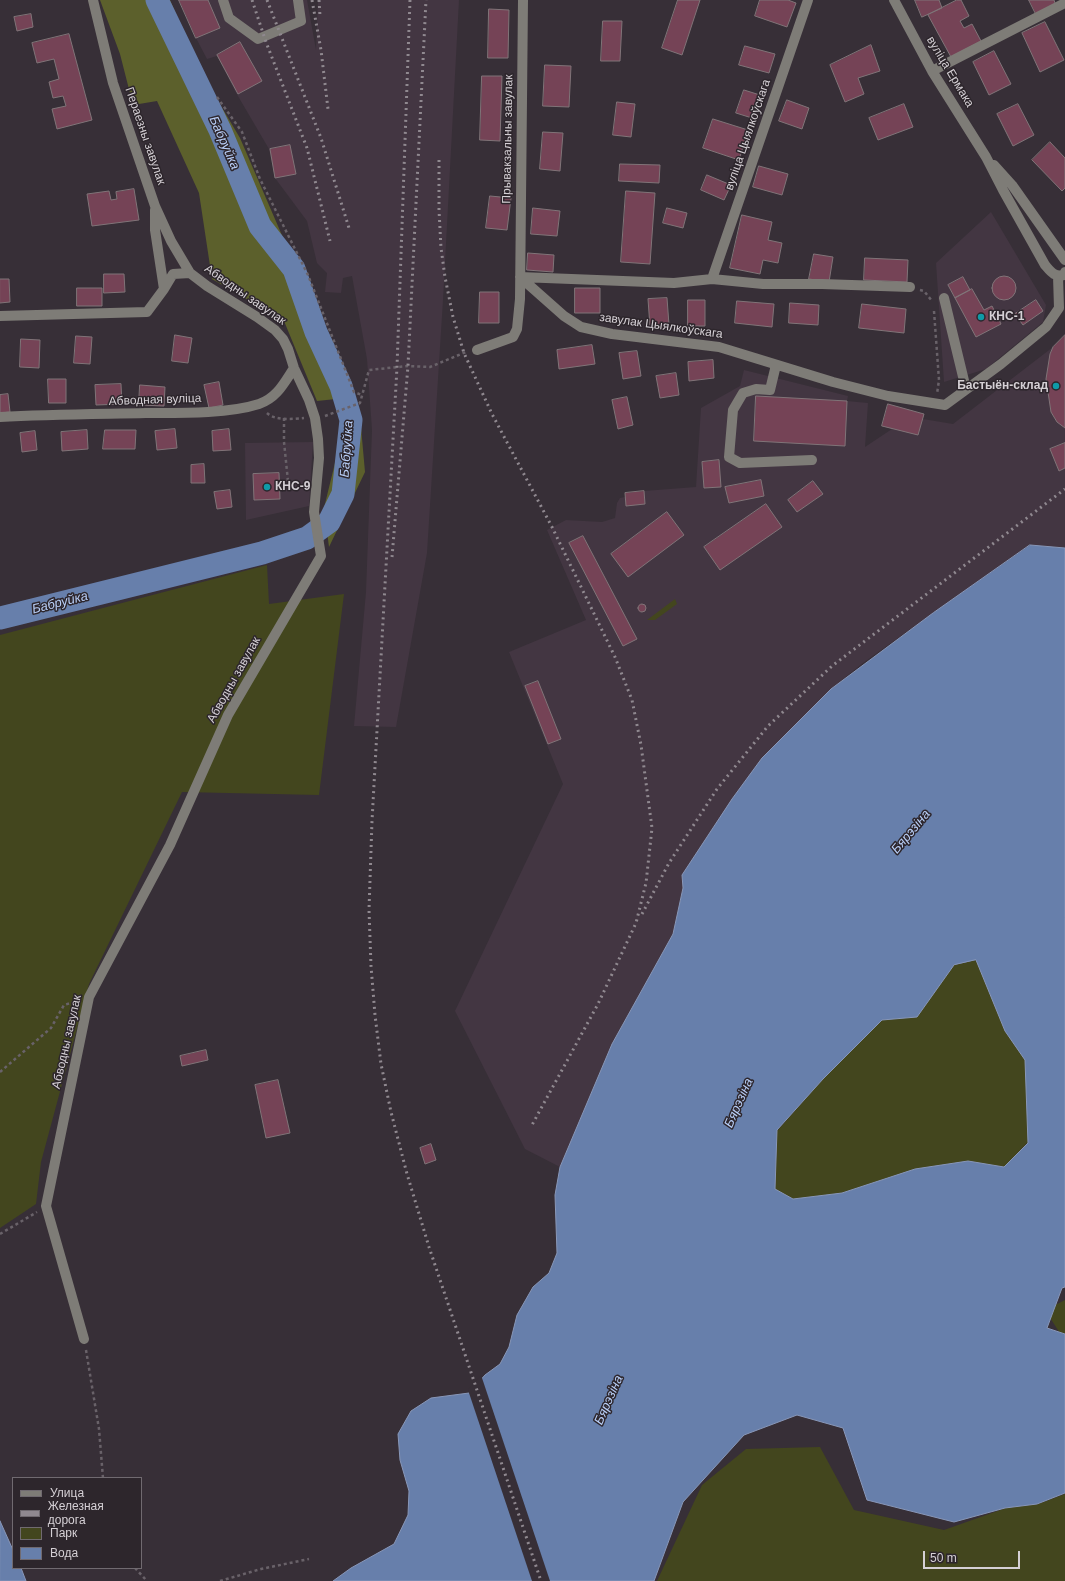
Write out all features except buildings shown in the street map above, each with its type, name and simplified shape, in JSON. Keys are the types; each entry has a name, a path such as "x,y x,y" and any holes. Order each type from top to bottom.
{"street":[{"name":"Пераезны завулак","path":"93,0 113,83 155,206 171,241 190,272"},
{"path":"223,0 229,18 258,39 301,21 298,0"},
{"name":"Прывакзальны завулак","path":"477,350 513,337 517,329 520,299 523,0"},
{"name":"вуліца Цыялкоўскага","path":"712,279 808,0"},
{"name":"вуліца Ермака","path":"894,0 932,71 986,157 1045,265 1052,274 1062,274"},
{"path":"932,71 1065,3"},
{"name":"вуліца Ермака","path":"986,157 1012,185 1065,260"},
{"path":"155,206 155,230 164,289"},
{"name":"Абводны завулак","path":"0,316 147,312 173,274 190,272 206,286 257,317 283,339 294,368 309,400 315,418 318,439 319,458 314,512 321,556 228,715 170,845 90,997 46,1206 84,1339"},
{"name":"завулак Цыялкоўскага","path":"520,278 564,316 582,327 612,334 719,347 833,382 888,396 945,405 992,371 1034,337 1053,319 1059,308 1062,274"},
{"path":"520,278 674,283 712,279 763,284 822,284 910,287"},
{"path":"944,298 966,389"},
{"path":"776,365 770,390 756,389 743,393 733,410 729,457 740,463 812,460"},
{"name":"Абводная вуліца","path":"0,417 182,413 234,409 259,404 270,398 279,391 294,368"}],"path":[{"path":"218,97 242,132 260,179 308,275 354,392 362,395"},
{"path":"910,287 924,291 933,303"},
{"path":"934,310 939,380 937,403"},
{"path":"330,416 360,403 369,370 408,366 430,367 464,353 477,350"},
{"path":"259,404 271,417 315,418"},
{"path":"284,418 284,442 289,491"},
{"path":"0,1072 50,1028 64,1005 90,997"},
{"path":"0,1234 46,1206"},
{"path":"84,1339 99,1429 103,1477"},
{"path":"220,1581 261,1569 309,1559"},
{"path":"136,1569 147,1581"}],"shaded area":[{"path":"179,0 307,0 316,50 318,0 459,0 443,300 427,553 396,727 354,726 366,592 372,430 367,359 352,276 343,278 341,293 325,292 327,273 317,263 307,221 275,178 269,149 235,91 217,56 207,59"},
{"name":"КНС-1","path":"991,212 1046,305 1043,322 986,369 944,382 936,263"},
{"path":"1053,347 1050,354 1046,379 1051,412 1057,422 1065,428 1065,548 1029,545 863,663 831,689 798,723 682,875 683,888 673,934 612,1044 560,1167 525,1149 455,1011 563,784 509,652 586,620 547,530 566,520 602,522 615,518 617,503 620,498 625,497 626,506 645,504 644,491 696,487 701,408 740,386 744,370 848,396 847,401 868,403 865,447 892,429 882,426 888,404 924,414 923,419 953,424"},
{"path":"313,442 309,506 246,520 245,443"}],"green space":[{"path":"100,0 170,0 202,74 240,138 360,416 365,472 329,547 324,508 342,434 336,399 317,401 284,321 212,279 199,193 157,101 133,105 120,54"},
{"path":"267,565 269,604 344,594 319,795 182,792 89,984 41,1162 36,1204 0,1228 0,635"},
{"path":"675,599 677,604 655,620 647,620"},
{"path":"976,960 1005,1031 1025,1059 1028,1142 1004,1167 968,1161 915,1169 842,1193 793,1199 775,1189 777,1131 823,1079 882,1020 917,1016 954,965"},
{"path":"1065,1300 1065,1341 1045,1310"},
{"path":"820,1447 854,1510 944,1530 1006,1508 1038,1504 1065,1494 1065,1581 657,1581 702,1485 746,1449"}],"water":[{"name":"Бярэзіна","path":"1030,545 1065,548 1065,1287 1062,1288 1047,1328 1065,1334 1065,1493 1037,1504 1005,1508 954,1522 867,1500 843,1428 797,1415 744,1435 683,1502 654,1581 333,1581 351,1568 394,1544 408,1515 409,1491 400,1460 398,1434 411,1411 431,1398 469,1393 485,1375 500,1364 509,1347 517,1315 533,1287 549,1273 557,1253 555,1195 560,1167 612,1044 673,934 683,888 682,875 732,799 762,758 831,689 933,613","holes":["976,960 1005,1031 1025,1060 1028,1143 1004,1167 968,1161 915,1169 842,1193 793,1199 775,1189 777,1130 823,1079 882,1020 917,1017 954,965"]},
{"path":"0,1521 12,1548 12,1569 21,1569 26,1581 0,1581"}],"pier":[{"path":"481,1375 550,1581 532,1581 468,1390"}],"waterway":[{"name":"Бабруйка","path":"0,618 262,553 307,538 329,522 343,494 351,420 341,386 316,332 294,269 260,226 220,130 157,0"}],"railway":[{"path":"252,0 266,42 307,148 330,241"},
{"path":"267,0 321,138 349,228"},
{"path":"312,0 321,50 328,109"},
{"path":"319,0 320,16"},
{"path":"410,0 397,367 372,821 369,910 375,1015 381,1064 391,1112 407,1174 429,1247 541,1581"},
{"path":"392,557 408,366 426,0"},
{"path":"439,160 441,248 453,317 464,353 492,414 552,527 615,657 632,700 641,745 652,828 646,883 636,923 598,1004 532,1125"},
{"path":"642,914 669,863 717,789 768,726 832,666 1065,489"}],"place":[{"name":"КНС-1","path":"981,317"},
{"name":"Бастыён-склад","path":"1056,386"},
{"name":"КНС-9","path":"267,487"}]}
